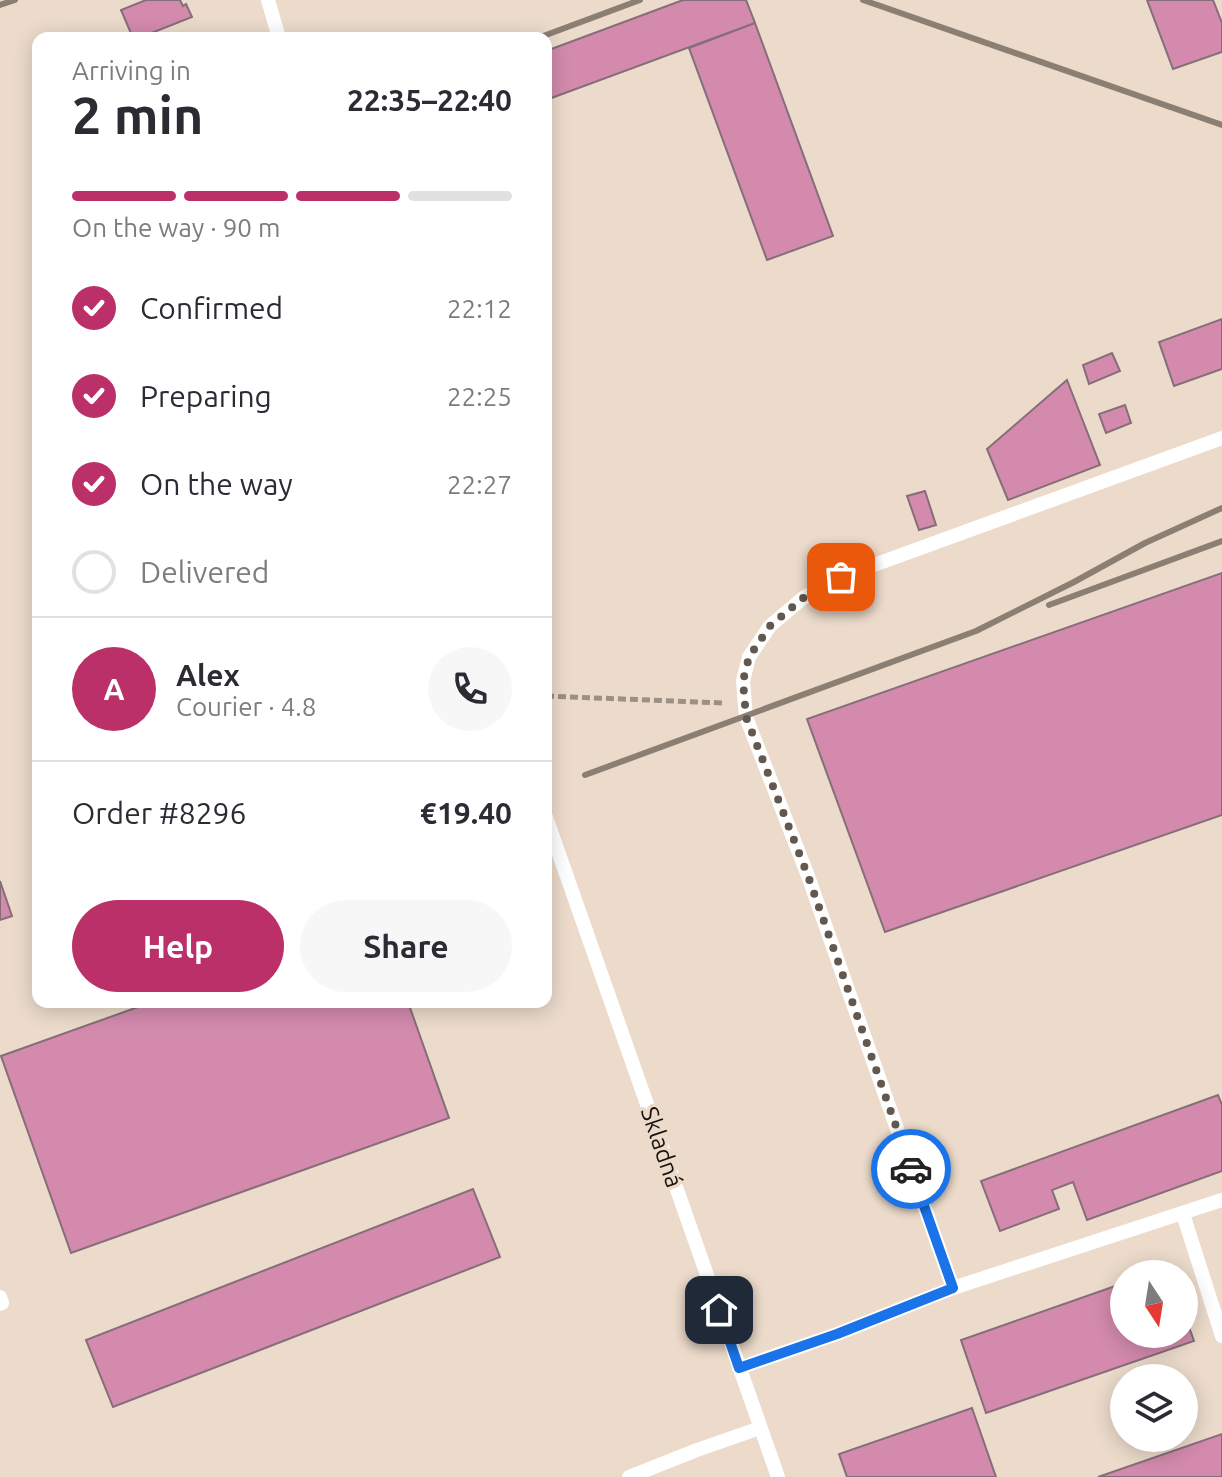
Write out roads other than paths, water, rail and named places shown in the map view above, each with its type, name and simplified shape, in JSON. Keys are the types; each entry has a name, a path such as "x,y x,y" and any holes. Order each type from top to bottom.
{"lane":[{"path":"268,0 277,32"},
{"path":"953,1288 808,876 746,717 743,681 749,657 770,626 803,598 841,577 1222,438"},
{"name":"Skladná","path":"552,834 778,1477"},
{"path":"739,1368 837,1334 953,1288 1222,1200"},
{"path":"1183,1214 1222,1336"},
{"path":"0,1297 0,1304"},
{"path":"629,1477 760,1428"}],"railway":[{"path":"0,5 15,0"},
{"path":"552,33 640,0"},
{"path":"863,0 1222,125"},
{"path":"585,775 976,631 1145,543 1222,508"},
{"path":"1049,605 1222,541"}]}
